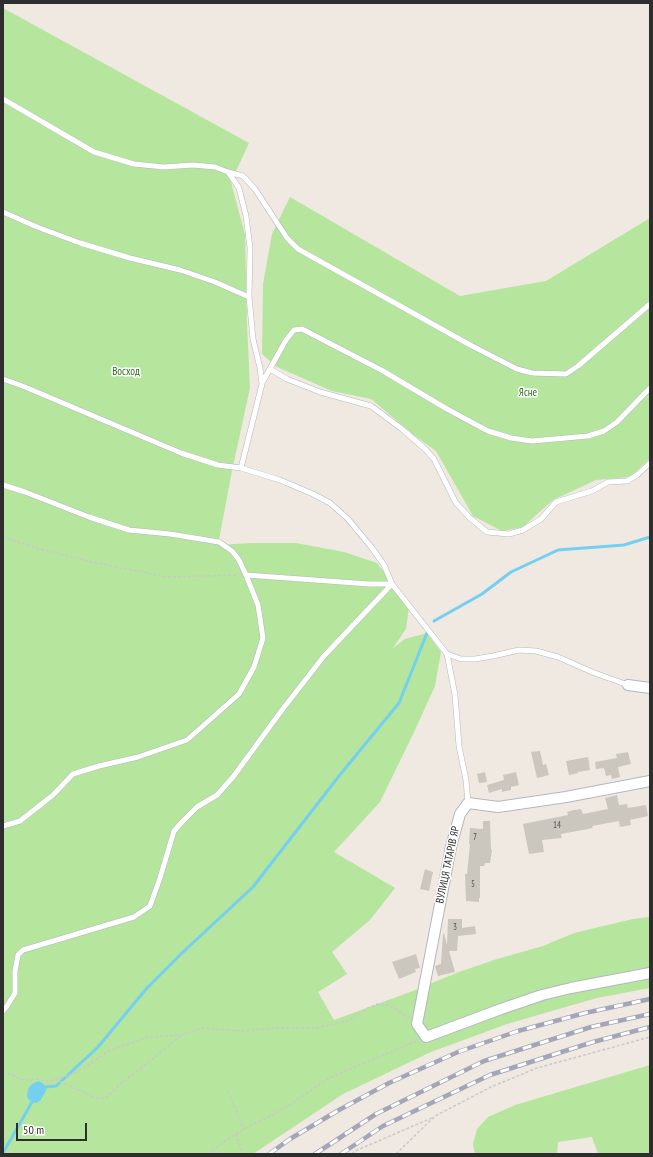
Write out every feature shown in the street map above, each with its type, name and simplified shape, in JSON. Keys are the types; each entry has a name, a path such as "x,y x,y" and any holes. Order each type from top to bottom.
{"street":[{"path":"628,685 650,688"},
{"path":"468,803 498,807 566,797 650,781"},
{"name":"ВУЛИЦЯ ТАТАРІВ ЯР","path":"417,1024 451,847 460,814 468,803"},
{"path":"417,1024 426,1037 542,995 650,973"}],"lane":[{"path":"3,99 94,152 134,164 164,167 193,165 207,166 243,176 255,190 287,238 298,249 516,369 532,373 566,374 578,366 650,304"},
{"path":"228,172 239,188 246,216 250,248 250,297 253,339 262,384"},
{"path":"3,212 37,227 80,243 130,258 180,270 215,282 250,297"},
{"path":"241,468 262,384 286,340 294,330 302,329 383,371 447,409 488,431 511,438 532,441 588,436 604,432 617,422 650,388"},
{"path":"270,369 287,379 320,392 371,406 402,429 430,454 456,503 470,518 487,532 509,534 523,530 540,519 556,502 592,491 608,482 627,481 650,462"},
{"path":"3,379 181,453 218,465 241,468 280,480 330,503 348,519 384,565 392,584 447,654 455,696 459,746 466,780 468,803"},
{"path":"3,485 89,517 129,530 170,534 219,542 232,551 239,560 246,575 258,605 263,638 254,667 239,694 187,740 138,757 73,774 53,795 20,821 3,826"},
{"path":"246,575 369,584 392,584"},
{"path":"3,1011 15,993 15,971 18,955 23,950 134,917 150,906 174,831 193,812 217,795 233,777 324,656 392,584"},
{"path":"447,654 461,659 476,659 518,650 536,651 558,657 592,672 628,685"}],"path":[{"path":"3,537 40,549 97,563 167,576 246,575"},
{"path":"55,1079 98,1099 107,1097 118,1086 164,1050 180,1035 201,1028 242,1031 276,1028 315,1028 348,1021 368,1008 378,1004 389,1005 417,1024"},
{"path":"3,1071 20,1079 39,1079 49,1082 76,1073 109,1051 148,1038 183,1035"},
{"path":"208,1154 223,1142 244,1129 293,1103 327,1079 426,1037"},
{"path":"352,1154 355,1151 435,1116 491,1087 537,1068 650,1037"},
{"path":"228,1092 244,1129"},
{"path":"396,1154 435,1116"},
{"path":"236,1134 243,1154"}],"green space":[{"name":"Восход","path":"3,8 249,143 231,182 245,235 250,388 218,545 296,543 344,552 377,563 409,607 406,629 393,648 405,639 427,633 441,652 435,686 380,802 334,852 395,888 370,920 332,952 347,974 318,992 334,1020 421,988 459,972 543,946 574,933 633,919 650,917 650,988 597,998 507,1024 431,1052 343,1094 253,1154 3,1154"},
{"name":"Ясне","path":"290,197 460,296 546,281 650,218 650,458 630,477 596,480 553,500 523,527 502,531 473,516 436,451 415,436 371,399 332,391 277,367 262,354 263,284 272,234"},
{"path":"650,1065 650,1154 598,1154 592,1137 558,1142 557,1154 475,1154 473,1144 477,1129 488,1117 515,1105"}],"water":[{"path":"39,1081 44,1084 46,1091 40,1101 36,1103 28,1099 27,1095 29,1087"}],"building":[{"path":"540,751 543,765 546,764 549,775 537,778 531,752"},
{"path":"628,752 631,764 618,767 620,777 612,779 611,775 606,776 604,768 596,769 595,762 617,758 616,754"},
{"path":"588,757 590,770 569,775 566,761"},
{"path":"485,772 487,782 479,783 477,774"},
{"path":"516,772 519,785 511,787 511,790 502,792 502,789 489,793 487,785 504,780 503,775"},
{"path":"617,795 619,805 627,804 628,808 646,805 648,816 630,820 631,825 620,827 619,821 561,834 562,838 542,840 544,852 529,854 523,824 568,815 567,812 574,810 581,809 583,814 608,809 605,798"},
{"path":"483,821 490,821 492,850 490,863 485,863 484,866 480,866 479,902 466,901 465,874 467,874 470,828 483,829"},
{"path":"425,869 433,872 429,891 420,889"},
{"path":"448,919 462,919 462,928 475,926 476,934 458,936 457,951 449,951 455,972 438,976 435,966 441,964 444,933 447,945"},
{"path":"416,954 420,968 415,969 416,972 399,979 392,962"}],"waterway":[{"path":"434,621 482,594 511,572 558,550 624,545 650,537"},
{"path":"46,1087 56,1086 98,1047 147,988 253,887 339,776 399,703 427,633"},
{"path":"3,1153 32,1102"}],"railway":[{"path":"269,1154 290,1139 339,1110 389,1083 458,1052 518,1031 585,1013 650,999"},
{"path":"315,1154 376,1114 484,1061 591,1027 650,1014"},
{"path":"341,1154 383,1126 490,1075 593,1042 650,1027"}]}
